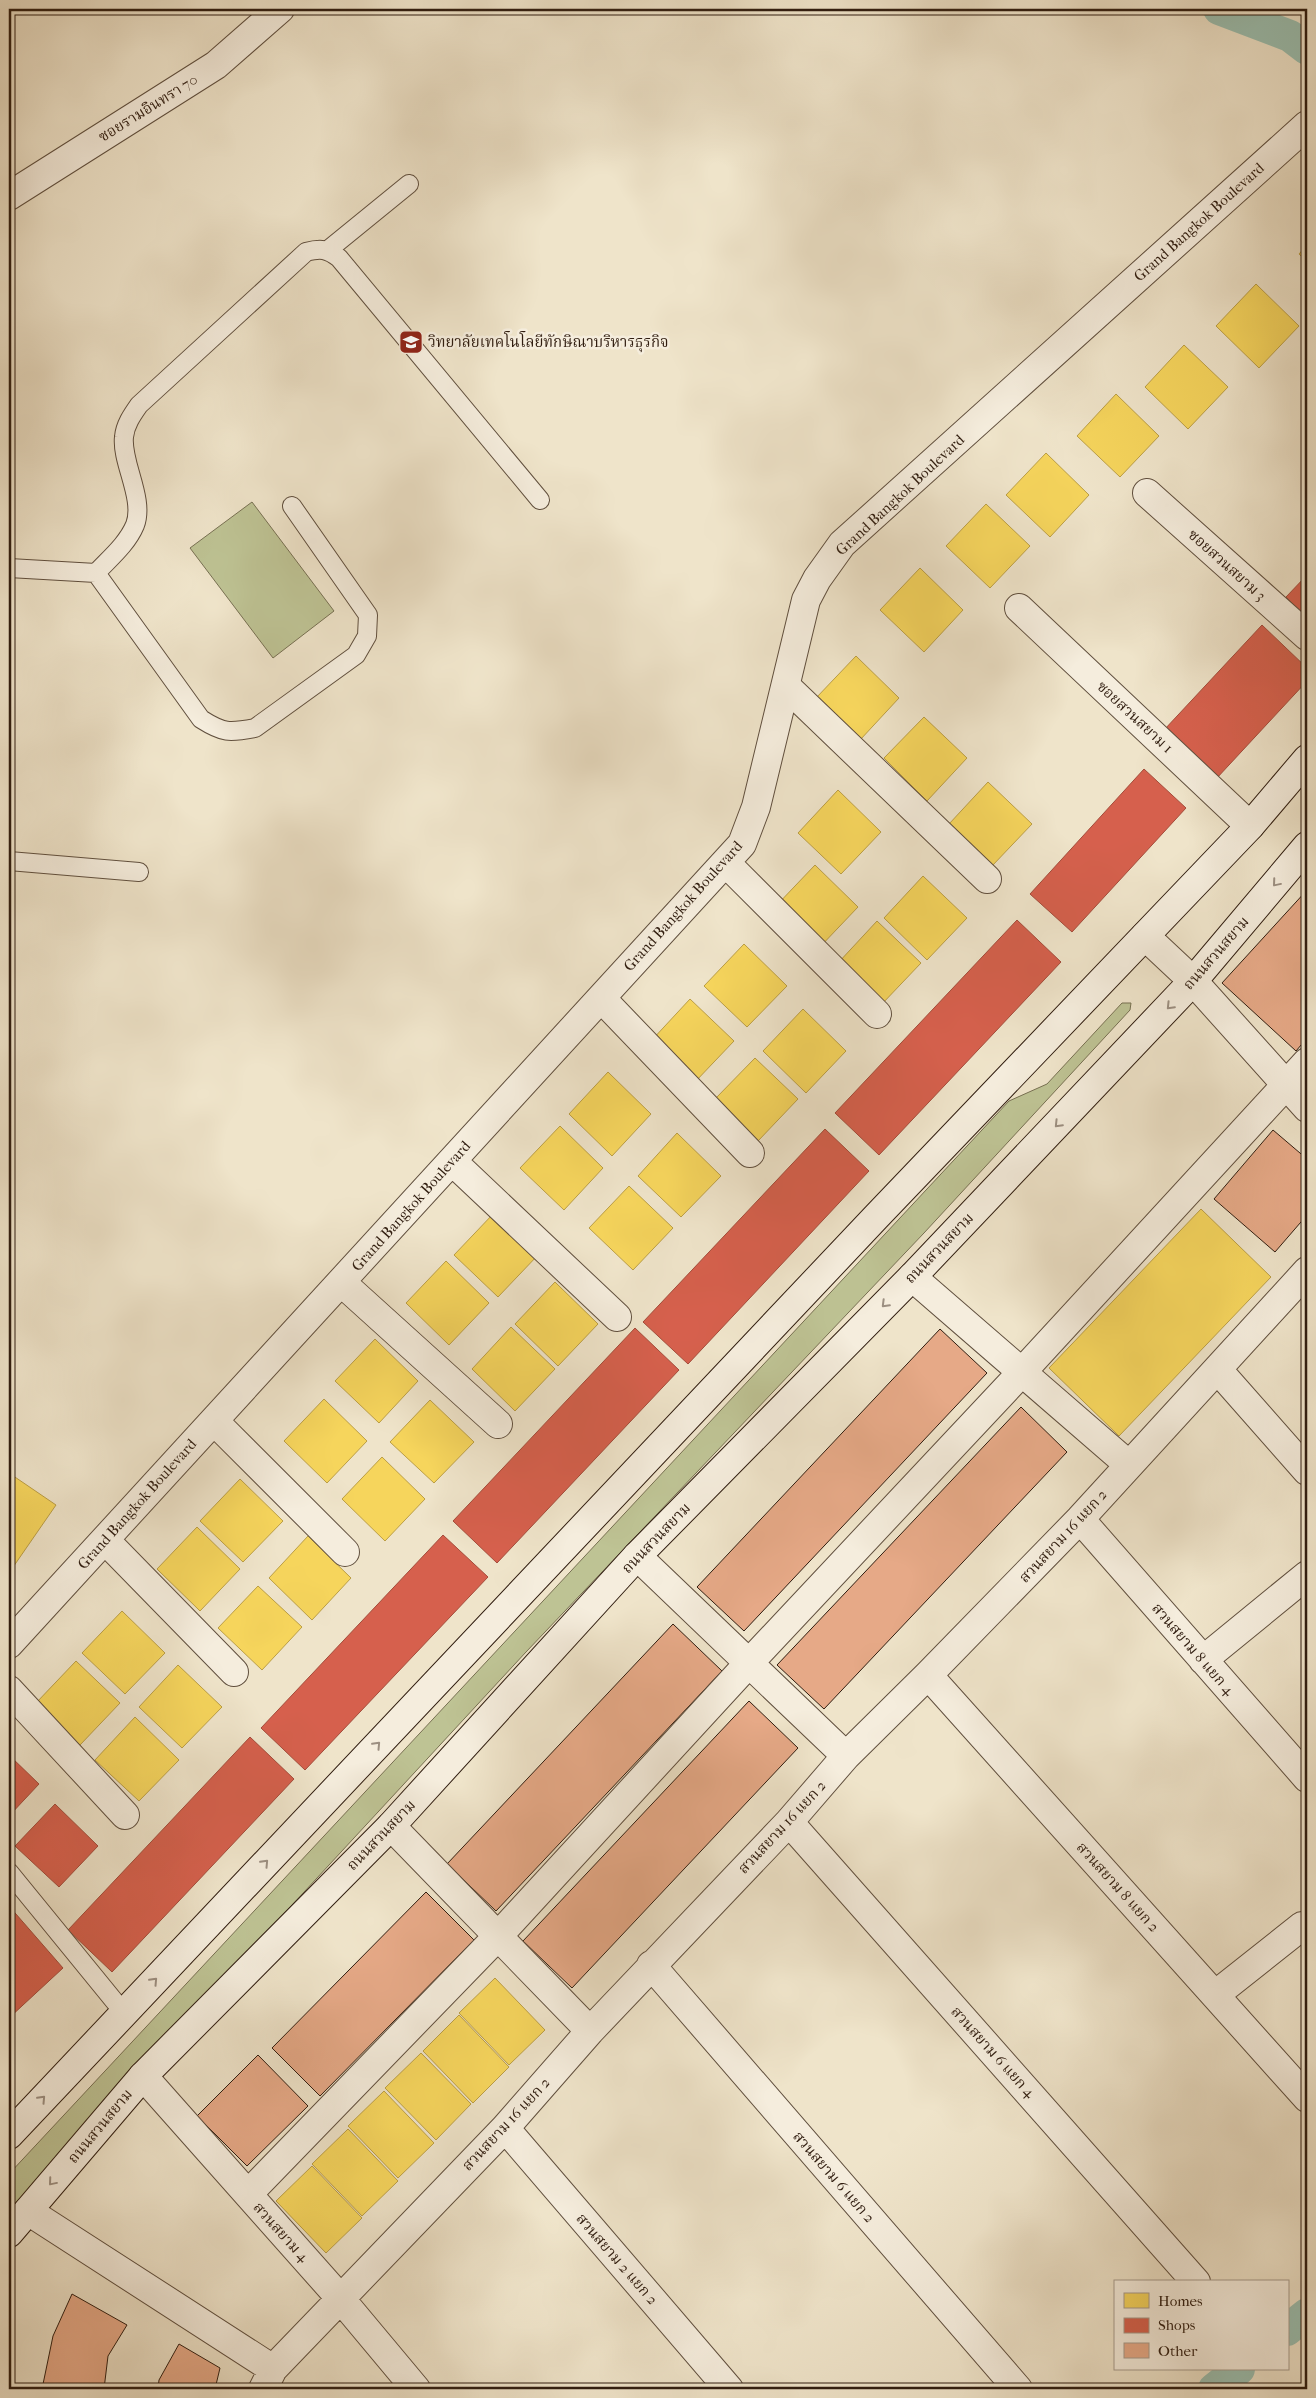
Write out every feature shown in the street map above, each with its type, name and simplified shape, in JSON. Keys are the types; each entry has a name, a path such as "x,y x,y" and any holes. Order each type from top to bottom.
{"street":[{"name":"ซอยรามอินทรา 70","path":"9,196 216,65 280,9"},
{"name":"Grand Bangkok Boulevard","path":"9,1644 742,844 756,807 806,600 817,579 842,544 1307,125"},
{"name":"ซอยสวนสยาม 3","path":"1147,493 1307,636"},
{"name":"ซอยสวนสยาม 1","path":"1019,608 1250,826"},
{"path":"786,686 987,879"},
{"path":"9,2135 862,1232 1250,826 1307,759"},
{"name":"ถนนสวนสยาม","path":"9,2233 143,2076 391,1826 637,1556 912,1277 1193,981 1307,846"},
{"path":"726,863 877,1014"},
{"path":"1145,936 1193,981 1307,1108"},
{"path":"601,998 750,1153"},
{"path":"248,2194 499,1935 1307,1062"},
{"path":"452,1161 617,1317"},
{"name":"สวนสยาม 16 แยก 2","path":"268,2379 340,2298 505,2128 651,1965 789,1822 846,1756 1080,1520 1307,1271"},
{"path":"912,1277 1129,1465"},
{"path":"341,1282 498,1424"},
{"path":"1218,1370 1307,1471"},
{"path":"214,1421 345,1552"},
{"name":"สวนสยาม 8 แยก 4","path":"1080,1520 1307,1778"},
{"path":"105,1540 234,1672"},
{"path":"637,1556 846,1756"},
{"path":"1203,1660 1307,1575"},
{"name":"สวนสยาม 8 แยก 2","path":"928,1675 1307,2098"},
{"path":"9,1690 125,1815"},
{"name":"สวนสยาม 6 แยก 4","path":"789,1822 1194,2280"},
{"path":"391,1826 499,1935 590,2031"},
{"path":"1215,1995 1302,1926"},
{"name":"สวนสยาม 6 แยก 2","path":"651,1965 1018,2389"},
{"name":"สวนสยาม 4","path":"143,2076 340,2298 416,2389"},
{"name":"สวนสยาม 2 แยก 2","path":"505,2128 729,2389"},
{"path":"28,2211 268,2379"}],"lane":[{"path":"328,250 409,184"},
{"path":"96,573 128,539 136,523 137,503 124,438 128,423 139,406 306,252 319,248 328,250 339,258 540,500"},
{"path":"96,573 201,719 218,730 236,732 255,728 356,655 367,636 368,615 292,506"},
{"path":"9,568 96,573"},
{"path":"9,861 139,872"},
{"path":"9,1872 124,2013"}],"green space":[{"path":"252,502 334,611 273,658 190,548"},
{"path":"1122,1003 1131,1003 1130,1010 924,1233 526,1652 9,2211 9,2174 1009,1101 1047,1084"}],"building: Homes":[{"path":"1307,245 1307,262 1299,254"},
{"path":"1256,284 1299,326 1259,368 1216,326"},
{"path":"1184,345 1228,387 1188,429 1145,387"},
{"path":"1116,394 1159,436 1120,477 1077,436"},
{"path":"1046,453 1089,495 1050,537 1006,495"},
{"path":"986,504 1030,546 990,588 946,546"},
{"path":"920,568 963,610 924,652 880,610"},
{"path":"856,656 899,698 860,740 816,698"},
{"path":"924,717 967,758 927,801 884,758"},
{"path":"988,782 1032,824 992,866 949,824"},
{"path":"838,790 881,832 841,874 798,833"},
{"path":"815,865 858,907 818,949 775,907"},
{"path":"923,876 967,918 927,960 884,918"},
{"path":"877,921 921,963 881,1005 838,963"},
{"path":"744,944 787,986 747,1027 704,986"},
{"path":"690,999 734,1041 694,1083 651,1041"},
{"path":"803,1009 846,1051 806,1093 763,1051"},
{"path":"755,1058 798,1099 758,1141 715,1099"},
{"path":"608,1072 651,1114 612,1156 569,1114"},
{"path":"560,1126 603,1168 564,1210 520,1168"},
{"path":"677,1133 721,1176 681,1217 638,1176"},
{"path":"629,1186 673,1228 633,1270 589,1228"},
{"path":"1201,1209 1271,1277 1119,1436 1049,1368"},
{"path":"494,1213 538,1255 498,1297 454,1255"},
{"path":"446,1261 489,1303 449,1345 406,1303"},
{"path":"555,1282 598,1324 558,1366 515,1324"},
{"path":"511,1327 555,1369 515,1411 472,1369"},
{"path":"375,1339 418,1381 379,1423 335,1381"},
{"path":"324,1399 367,1441 327,1483 284,1441"},
{"path":"430,1400 474,1442 434,1483 390,1442"},
{"path":"382,1457 425,1499 385,1541 342,1499"},
{"path":"9,1473 56,1505 9,1573"},
{"path":"240,1479 283,1521 243,1562 200,1521"},
{"path":"197,1527 240,1569 200,1611 157,1569"},
{"path":"308,1536 351,1578 312,1620 269,1578"},
{"path":"258,1586 302,1627 262,1670 218,1628"},
{"path":"122,1611 165,1653 125,1694 82,1653"},
{"path":"76,1661 120,1703 80,1745 36,1703"},
{"path":"178,1665 222,1707 182,1748 139,1707"},
{"path":"135,1717 179,1760 139,1801 95,1760"},
{"path":"495,1978 545,2030 509,2065 459,2013"},
{"path":"459,2015 509,2067 473,2103 423,2051"},
{"path":"421,2053 471,2104 436,2140 385,2088"},
{"path":"384,2091 434,2143 398,2178 348,2126"},
{"path":"348,2129 398,2181 362,2216 312,2164"},
{"path":"312,2166 362,2218 326,2253 276,2201"}],"building: Shops":[{"path":"1307,575 1307,618 1286,597"},
{"path":"1262,625 1307,668 1307,681 1216,779 1164,730"},
{"path":"1144,769 1186,808 1072,932 1030,894"},
{"path":"1017,920 1061,962 879,1155 835,1113"},
{"path":"825,1129 869,1171 688,1364 643,1322"},
{"path":"635,1328 679,1370 497,1563 453,1521"},
{"path":"443,1535 488,1577 305,1770 261,1728"},
{"path":"250,1737 294,1779 112,1972 68,1930"},
{"path":"9,1755 39,1784 9,1816"},
{"path":"55,1804 98,1846 59,1887 15,1846"},
{"path":"9,1906 63,1968 9,2018"}],"building: Other":[{"path":"1307,890 1307,1038 1296,1051 1222,983"},
{"path":"1273,1130 1307,1159 1307,1215 1275,1252 1214,1199"},
{"path":"940,1329 987,1373 744,1631 697,1587"},
{"path":"1021,1407 1067,1452 824,1709 777,1665"},
{"path":"673,1624 722,1671 496,1911 447,1864"},
{"path":"749,1701 798,1748 572,1988 523,1941"},
{"path":"426,1892 474,1940 320,2096 272,2048"},
{"path":"258,2055 308,2106 247,2166 197,2116"},
{"path":"72,2294 127,2325 108,2356 104,2389 42,2389 53,2336"},
{"path":"179,2344 220,2368 215,2389 158,2389 159,2380"}],"waterway":[{"path":"1219,9 1290,36 1307,49"},
{"path":"1288,2329 1307,2314"},
{"path":"1214,2389 1238,2370"}],"place":[{"name":"วิทยาลัยเทคโนโลยีทักษิณาบริหารธุรกิจ","path":"411,342"}]}
